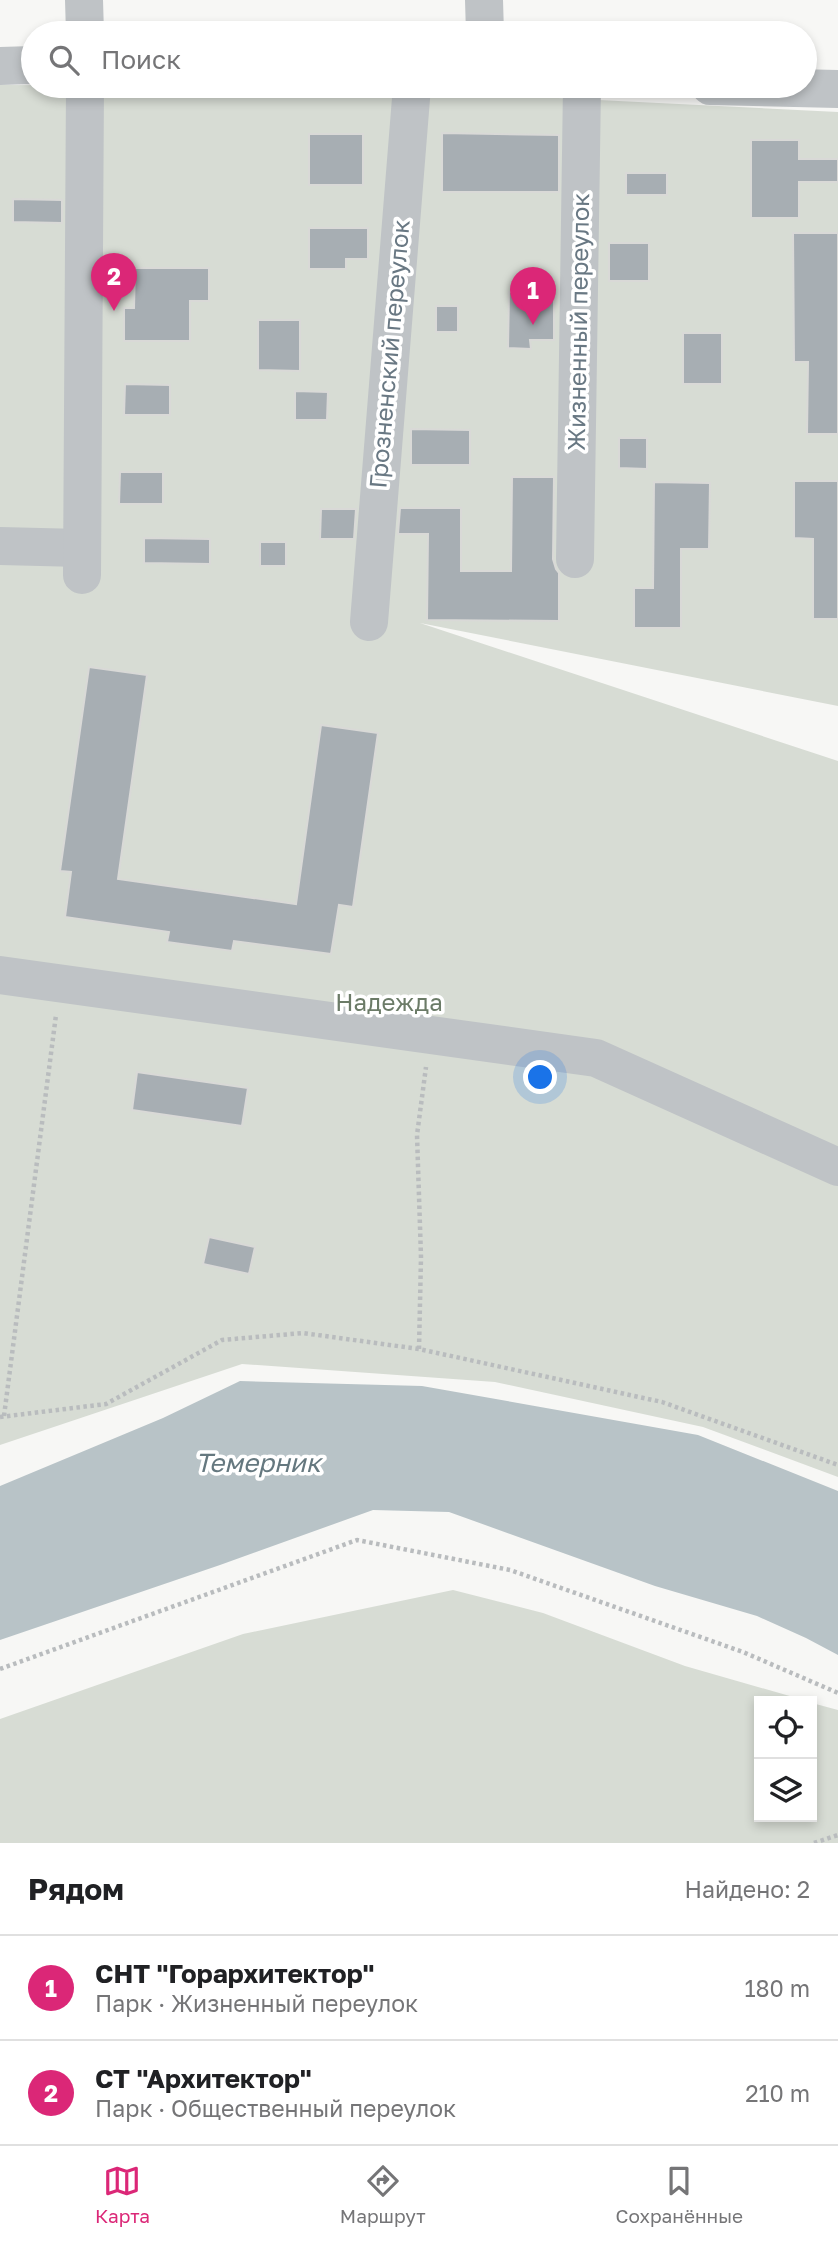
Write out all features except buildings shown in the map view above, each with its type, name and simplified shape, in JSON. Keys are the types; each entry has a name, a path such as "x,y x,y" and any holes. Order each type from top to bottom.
{"street":[{"path":"84,0 85,21"},
{"path":"484,0 485,21"},
{"path":"0,66 21,65"},
{"path":"817,89 838,89"},
{"path":"0,546 82,561 85,98"},
{"name":"Грозненский переулок","path":"369,622 411,98"},
{"name":"Жизненный переулок","path":"575,559 582,98"},
{"path":"0,975 596,1058 838,1167"}],"path":[{"path":"60,983 2,1417 106,1404 222,1340 303,1334 419,1349 662,1402 838,1465"},
{"path":"419,1349 421,1257 417,1135 430,1035"},
{"path":"0,1669 357,1540 510,1570 743,1651 838,1693"},
{"path":"814,1843 838,1835"}],"green space":[{"name":"Надежда","path":"0,85 21,85 21,98 560,98 838,112 838,706 420,623 838,761 838,1477 703,1427 495,1382 242,1364 0,1445"},
{"path":"453,1590 543,1613 685,1666 790,1696 754,1696 754,1822 817,1822 817,1704 838,1710 838,1843 0,1843 0,1719 243,1634"}],"water":[{"name":"Темерник","path":"240,1381 422,1386 698,1435 838,1491 838,1655 757,1616 655,1586 449,1512 373,1510 0,1640 0,1486 163,1418"}],"place":[{"name":"СТ \"Архитектор\"","path":"114,311"},
{"name":"СНТ \"Горархитектор\"","path":"533,325"}]}
